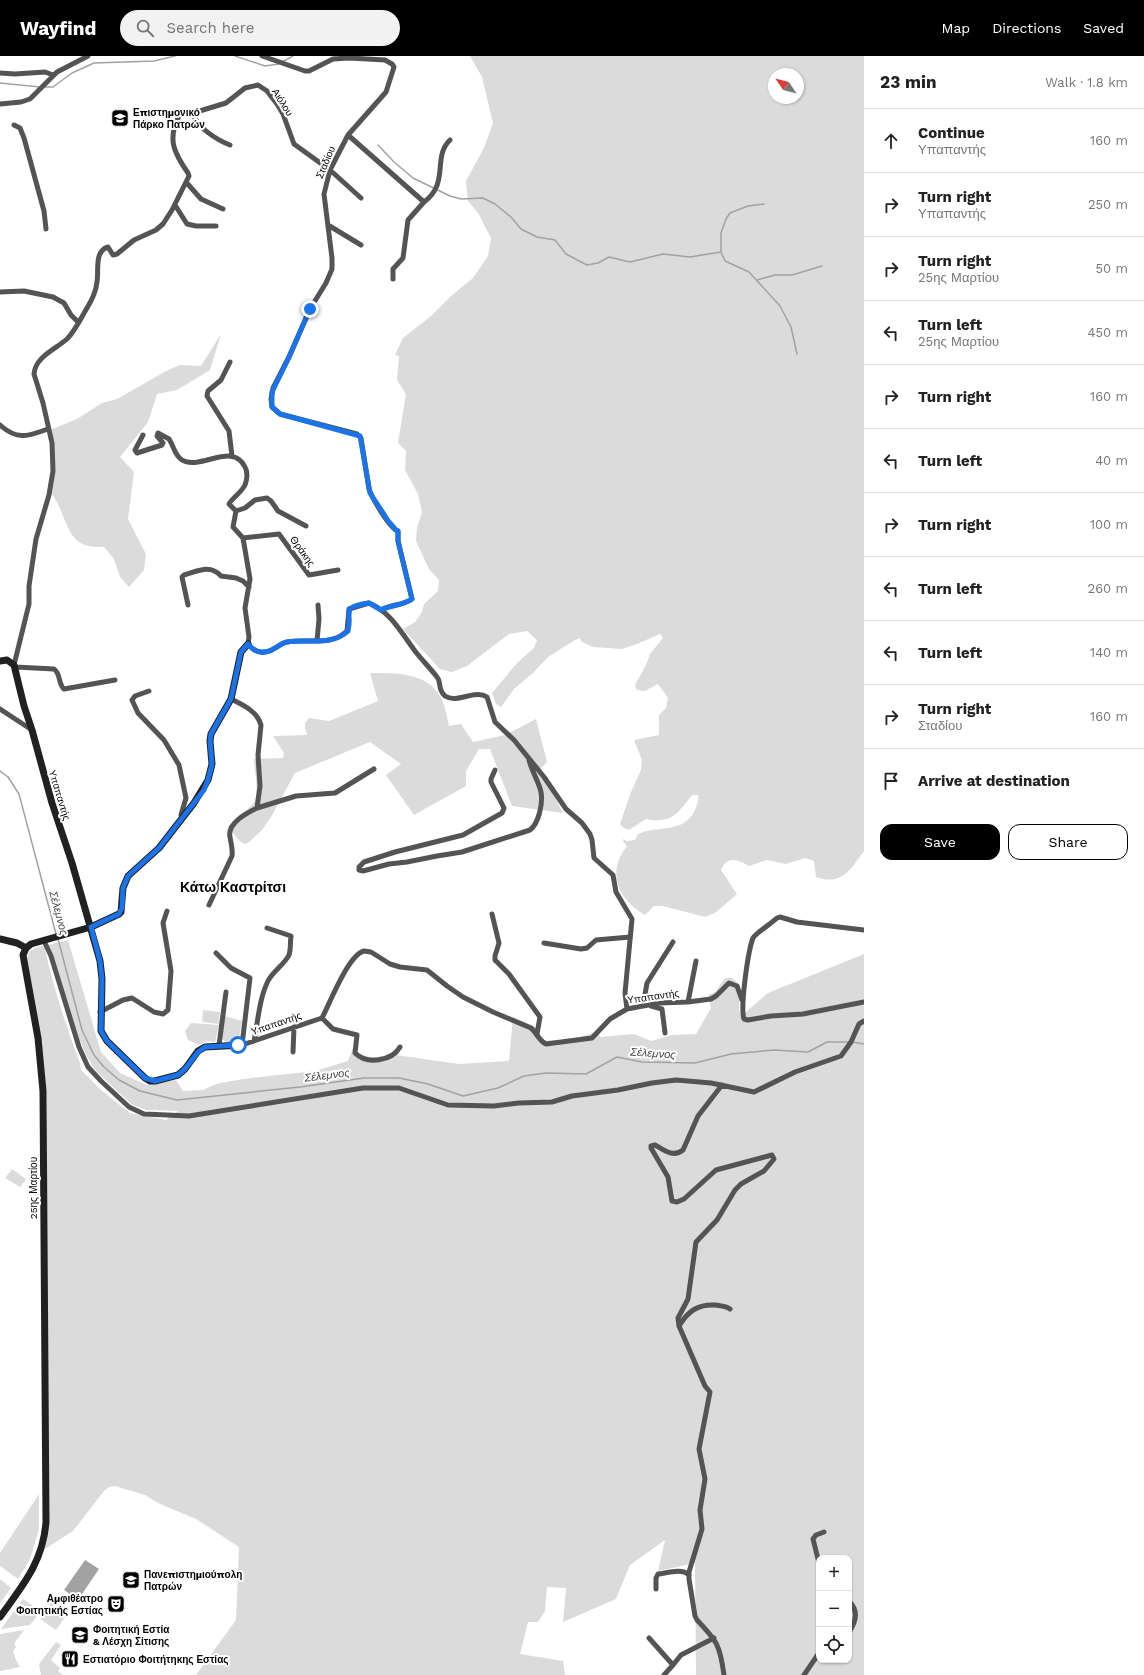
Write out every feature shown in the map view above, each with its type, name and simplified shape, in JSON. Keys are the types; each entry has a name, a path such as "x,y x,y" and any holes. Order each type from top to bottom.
{"street":[{"path":"0,104 33,98 51,77 88,56"},
{"name":"Σταδίου","path":"262,56 299,70 309,71 326,62 350,57 385,60 394,67 389,86 383,96 348,135 330,170 324,190 332,258 329,276 310,309 289,357 273,388 271,399 272,407 280,414 360,436 369,489 389,522 398,531 398,541 412,599 406,603 387,607 381,610"},
{"path":"0,73 23,74 41,72 51,77"},
{"name":"Αιόλου","path":"230,145 217,140 206,132 195,119 193,113 226,103 244,88 258,85 267,91 277,104 283,114 294,144 330,170 361,198"},
{"path":"15,666 29,604 29,586 36,539 51,484 53,454 43,403 34,374 35,369 47,354 67,338 88,306 96,289 98,258 101,251 108,247 114,255 137,238 156,230 166,220 189,174 177,155 172,136 173,129 179,116"},
{"path":"14,125 20,128 24,138 40,197 46,229"},
{"path":"348,135 424,202"},
{"path":"393,279 393,269 403,258 408,220 432,194 439,181 440,165 444,150 450,140"},
{"path":"186,182 201,199 222,209"},
{"path":"175,204 187,224 196,226 216,226"},
{"path":"328,225 361,245"},
{"path":"0,292 24,291 53,297 64,303 70,314 78,322"},
{"path":"230,362 221,380 208,391 207,396 229,431 232,456"},
{"path":"0,425 6,430 19,436 26,437 48,429"},
{"path":"143,435 135,450 137,453 162,445 163,443 157,436 158,433 169,439 178,456 188,462 232,456 242,463 246,472 244,487 229,504 236,511"},
{"path":"236,511 244,508 254,500 267,498 280,513 306,526"},
{"path":"0,939 17,943 26,948 31,944 91,927 119,914 122,908 123,888 128,876 159,848 204,790 212,764 210,741 211,734 231,699 241,652 248,644 249,637 246,608 250,577 244,538 233,527 236,511"},
{"name":"Θράκης","path":"244,538 279,534 309,575 338,570"},
{"path":"188,605 182,577 184,575 211,569 216,571 221,576 240,579 249,587"},
{"path":"248,644 257,651 266,653 286,642 317,642 333,639 346,632 349,627 348,611 351,608 369,603 381,610 393,620 414,651 437,678 440,689 444,695 449,698 477,695 486,696 495,722 510,736 544,777 566,809 582,823 590,834 594,858 613,875 616,892 631,915 632,924 625,993 627,1009"},
{"path":"317,642 319,620 318,605"},
{"path":"0,661 7,660 15,666 54,669 57,672 64,689 115,680"},
{"name":"Υπαπαντής","path":"15,666 24,706 100,961 102,987 100,1012 101,1031 103,1037 145,1078 150,1081 178,1075 185,1069 202,1048 218,1045 242,1045 322,1018 342,976 357,954 366,951 400,967 427,970 463,997 493,1012 531,1028 542,1042 546,1044 588,1039 596,1035 616,1015 627,1009 646,1005 688,1002 713,998 727,983 735,984 742,1000"},
{"path":"149,692 135,696 132,700 138,713 164,740 179,765 186,798 182,817"},
{"path":"231,699 256,714 261,725 258,755 260,786 257,808"},
{"path":"0,709 32,730"},
{"path":"495,770 490,779 504,808 502,813 467,833 395,852 364,862 358,867 359,870 363,871 389,864 462,852 530,830 537,821 542,797 532,772 529,759"},
{"path":"209,905 232,856 233,849 229,836 239,819 257,808 296,796 335,793 359,780 374,769"},
{"path":"100,1012 123,1000 132,998 154,1012 164,1014 168,1010 171,971 163,923 167,911"},
{"path":"492,914 499,943 495,960 509,974 540,1017 537,1034"},
{"path":"864,930 797,922 780,917 777,918 754,938 742,1000 743,1017 748,1020 771,1016 803,1014 864,1002"},
{"path":"254,1041 260,1006 267,982 272,973 286,959 289,953 291,936 267,928"},
{"path":"544,943 581,949 587,948 596,940 630,936"},
{"path":"47,940 79,1047 88,1067 129,1107 144,1114 189,1116 363,1088 399,1088 448,1105 494,1106 519,1103 552,1102 572,1096 618,1090 664,1080 694,1080 754,1092 794,1072 836,1058 845,1051 857,1027 864,1020"},
{"path":"665,1033 662,1009 646,1005 647,983 673,942"},
{"name":"25ης Μαρτίου","path":"0,1617 36,1565 44,1538 46,1522 43,1091 38,1038 23,955 26,948"},
{"path":"216,953 231,968 250,978 242,1045"},
{"path":"688,1002 696,961"},
{"path":"218,1045 226,992"},
{"path":"322,1018 333,1029 357,1035 355,1053 360,1057 372,1060 380,1059 392,1055 400,1047"},
{"path":"293,1052 294,1027"},
{"path":"722,1085 698,1116 683,1150 672,1154 655,1145 651,1146 652,1151 668,1177 672,1201 677,1202 684,1199 716,1170 772,1156 774,1159 764,1171 741,1184 735,1190 716,1220 696,1242 688,1299 678,1316 679,1326 705,1386 710,1392 699,1449 705,1479 700,1510 702,1528 689,1575 696,1620 714,1638 721,1656 724,1675"},
{"path":"679,1326 689,1312 700,1306 718,1306 730,1310"},
{"path":"817,1555 813,1539 816,1535 824,1532"},
{"path":"656,1589 656,1578 658,1574 681,1571 686,1572 689,1575"},
{"path":"852,1607 856,1614 856,1621 852,1627"},
{"path":"649,1638 673,1665"},
{"path":"664,1675 681,1655 714,1638"},
{"path":"804,1675 816,1657"}],"shaded area":[{"path":"470,56 864,56 864,851 850,870 839,878 825,879 816,877 814,861 805,858 786,864 767,860 749,866 733,860 726,862 721,870 737,894 715,913 705,917 663,906 654,906 645,915 628,901 618,885 616,875 617,866 627,846 623,839 627,841 635,840 638,834 646,831 670,828 684,823 690,818 698,802 698,795 692,795 674,816 662,820 646,819 629,830 620,824 631,792 641,770 642,760 634,740 659,735 659,715 666,708 668,698 658,684 645,691 637,690 635,685 650,654 663,638 660,634 622,649 593,647 582,642 580,638 575,640 548,657 533,673 514,689 501,707 496,704 492,693 517,663 534,648 537,640 527,631 509,634 467,666 452,672 440,669 403,629 415,622 422,612 424,604 438,591 439,580 429,569 416,541 417,528 422,512 418,494 405,470 406,451 398,443 406,394 397,380 399,356 395,355 403,338 431,316 451,296 473,278 488,256 491,238 478,213 468,201 466,181 484,148 493,123 482,77"},
{"path":"221,334 210,370 177,390 157,394 148,422 120,457 134,472 128,519 146,554 144,570 129,587 120,577 114,559 104,547 92,547 85,545 79,542 69,530 60,507 52,494 55,469 50,430 77,419 102,403 117,399 166,371 180,365 201,366"},
{"path":"370,673 391,673 412,676 430,685 438,692 443,702 449,726 461,724 473,742 505,735 536,719 547,762 540,769 563,813 512,806 490,749 479,749 466,771 466,786 414,815 386,775 401,764 370,742 295,773 271,817 262,830 245,844 239,840 228,827 255,801 257,790 254,759 283,758 284,753 273,736 306,735 305,723 309,718 329,721 378,701"},
{"path":"68,940 101,1052 120,1073 147,1085 176,1080 183,1091 203,1090 216,1084 243,1079 315,1071 348,1061 353,1048 357,1052 370,1057 379,1057 389,1054 459,1064 509,1061 513,1017 536,1027 543,1040 571,1039 597,1030 600,1037 634,1034 651,1041 672,1035 696,1034 711,1008 708,995 715,992 725,978 732,978 740,985 739,1009 741,1016 768,993 864,954 864,1675 696,1675 695,1563 658,1571 665,1540 630,1565 616,1599 563,1622 566,1588 547,1587 545,1611 538,1622 528,1622 520,1654 563,1661 565,1675 196,1675 236,1620 239,1547 196,1519 160,1504 145,1495 115,1486 109,1487 104,1491 73,1531 45,1549 48,1536 47,1100 36,1006 27,959 29,952 44,945 55,990 80,1063 81,1070 101,1090 130,1113 166,1120 178,1111 146,1110 131,1104 95,1070 86,1055 75,1029 48,945"},
{"path":"203,1010 220,1012 219,1024 202,1022"},
{"path":"224,1016 242,1021 238,1043 228,1043 222,1039"},
{"path":"191,1023 219,1025 215,1042 207,1041 199,1045 188,1040 185,1031"},
{"path":"12,1169 26,1179 20,1187 5,1178"},
{"path":"39,1494 39,1529 30,1559 18,1579 0,1566 0,1553"},
{"path":"85,1560 99,1569 78,1600 64,1590"},
{"path":"0,1579 11,1588 0,1603"},
{"path":"23,1599 41,1611 30,1625 1,1629"},
{"path":"52,1601 68,1613 56,1630 40,1619"},
{"path":"24,1630 14,1644 16,1647 13,1651 20,1667 0,1671 0,1634"},
{"path":"56,1642 61,1645 51,1660 60,1668 58,1671 63,1675 41,1675 39,1664"}],"waterway":[{"path":"44,87 53,87 72,73 94,63 154,61 175,56"},
{"path":"235,56 265,66 279,64"},
{"path":"282,62 293,56"},
{"path":"0,83 40,87"},
{"path":"378,145 394,162 413,178 450,196 461,199 483,198 495,204 511,217 521,229 537,237 555,240 566,254 587,265 598,263 609,257 630,262 663,254 690,257 721,252"},
{"path":"764,204 748,206 730,213 721,233 721,252 725,261 749,272 780,306 791,327 797,354"},
{"path":"757,280 775,275 792,275 822,266"},
{"name":"Σέλεμνος","path":"0,771 8,777 19,794 56,934"},
{"name":"Σέλεμνος","path":"58,939 82,1030 94,1055 104,1067 119,1080 140,1091 177,1100 300,1087 364,1078 399,1078 428,1084 463,1096 498,1088 524,1076 546,1073 586,1074 617,1057 642,1062 695,1063 731,1054 774,1050 808,1052 827,1042 848,1042"},
{"name":"Σέλεμνος","path":"852,1042 864,1044"}],"place":[{"name":"Επιστημονικό Πάρκο Πατρών","path":"120,118"},
{"name":"Πανεπιστημιούπολη Πατρών","path":"131,1580"},
{"name":"Αμφιθέατρο Φοιτητικής Εστίας","path":"116,1604"},
{"name":"Φοιτητική Εστία & Λέσχη Σίτισης","path":"80,1635"},
{"name":"Εστιατόριο Φοιτήτηκης Εστίας","path":"70,1659"}],"district":[{"name":"Κάτω Καστρίτσι","path":"233,887"}],"route":[{"path":"238,1045 222,1045 202,1048 189,1065 178,1075 155,1081 150,1081 145,1078 103,1037 101,1031 100,1012 102,979 100,961 91,927 121,912 123,888 128,876 149,859 159,848 204,790 211,772 211,734 231,699 243,648 248,644 253,649 266,653 286,642 317,642 333,639 348,631 349,609 369,603 381,610 387,607 406,603 412,599 398,541 398,530 396,530 389,522 370,493 360,436 321,424 280,414 272,407 271,399 273,388 282,372 310,309"}]}
